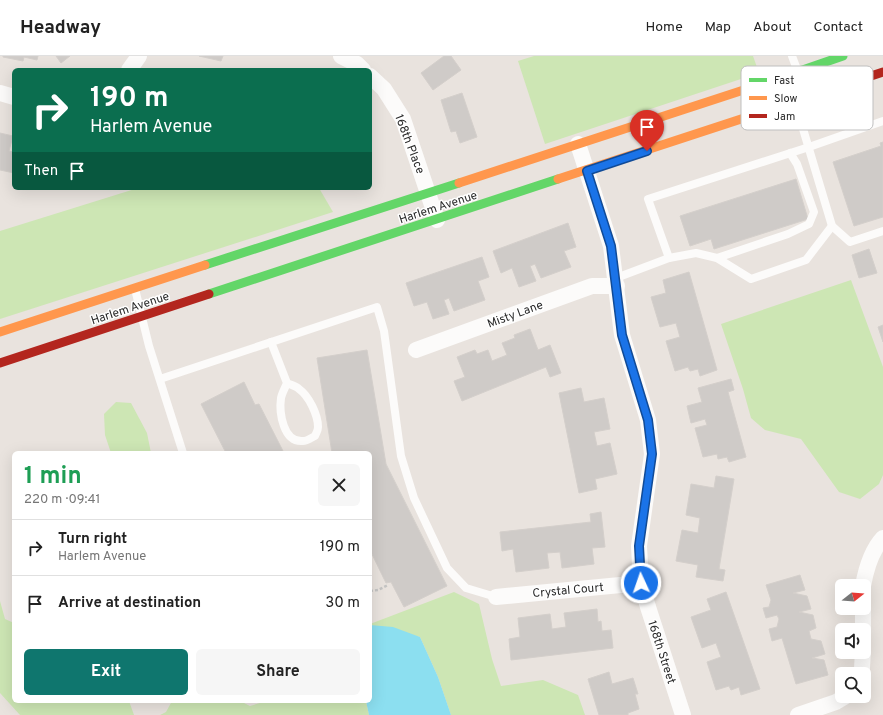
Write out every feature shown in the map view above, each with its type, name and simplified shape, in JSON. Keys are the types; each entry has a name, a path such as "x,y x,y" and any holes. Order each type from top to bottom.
{"main road":[{"name":"Harlem Avenue","path":"815,66 843,56"},
{"name":"Harlem Avenue","path":"873,75 883,72"},
{"name":"Harlem Avenue","path":"0,332 741,91"},
{"name":"Harlem Avenue","path":"0,363 741,120"}],"street":[{"path":"130,68 139,56"},
{"path":"341,56 357,64 361,68"},
{"name":"168th Place","path":"372,78 384,89 403,119 437,220"},
{"path":"0,93 12,96"},
{"name":"168th Street","path":"578,144 611,246 622,335 648,420 652,454 639,546 641,583 683,715"},
{"name":"Misty Lane","path":"416,350 592,286 616,282"},
{"path":"865,579 869,560 883,538"},
{"name":"Crystal Court","path":"496,597 641,583"},
{"path":"798,715 835,702"}],"lane":[{"path":"792,56 796,66"},
{"path":"873,125 883,121"},
{"path":"804,130 832,226 850,242 883,231"},
{"path":"669,258 648,199 809,148 858,130"},
{"path":"717,258 788,234 809,224 814,212 797,164 790,153"},
{"path":"616,282 669,258 696,253 717,258 751,279 806,260 832,226"},
{"path":"134,288 160,380 182,451"},
{"path":"160,380 377,307 384,331 401,456 414,498 446,568 466,588 496,597"},
{"path":"272,342 287,384 281,398 282,420 288,435 302,442 314,436 318,429 314,409 307,397 299,389 287,384"}],"path":[{"path":"372,591 378,590 388,585"}],"green space":[{"path":"534,56 753,56 757,66 741,66 741,79 545,144 518,61"},
{"path":"132,190 320,190 333,212 0,319 0,231"},
{"path":"851,280 883,367 883,475 879,484 860,499 839,492 801,439 765,430 751,418 721,324"},
{"path":"116,402 131,403 147,433 151,451 110,451 105,435 104,414"},
{"path":"454,592 479,604 492,659 501,686 543,680 578,695 585,715 451,715 438,677 420,637 372,625 372,623"},
{"path":"0,601 5,619 12,622 12,703 130,703 134,715 20,715 0,693"},
{"path":"171,703 244,703 250,706 260,703 366,703 369,715 160,715 166,712"}],"water":[{"path":"372,625 393,627 420,637 438,677 451,715 369,715 366,703 372,703"}],"building":[{"path":"3,56 38,56 37,60 24,57 23,61"},
{"path":"56,56 70,56 61,63"},
{"path":"199,56 223,56 221,61"},
{"path":"444,56 451,56 461,70 433,90 421,73"},
{"path":"462,93 477,137 460,143 456,131 451,132 441,100"},
{"path":"0,133 12,136 9,151 12,152 12,173 0,170"},
{"path":"883,142 883,217 854,226 833,162 881,146 880,143"},
{"path":"796,179 808,219 714,249 711,239 690,246 680,216"},
{"path":"568,223 576,247 564,251 571,267 541,278 535,264 530,266 536,281 519,287 512,268 501,273 493,251"},
{"path":"869,249 877,273 859,278 852,255"},
{"path":"482,257 489,277 478,281 485,300 454,311 449,298 444,300 449,314 433,319 427,302 414,306 406,283"},
{"path":"689,272 717,370 700,376 698,369 690,371 688,367 675,371 666,341 680,337 676,323 660,327 651,297 666,293 663,280"},
{"path":"883,325 883,342 878,327"},
{"path":"530,329 538,350 550,345 561,373 550,377 546,367 462,401 454,381 465,377 457,357 475,350 477,354 488,350 492,361 507,355 502,343 515,338 514,335"},
{"path":"367,350 386,464 447,586 404,607 391,582 386,583 372,554 372,451 332,451 317,358"},
{"path":"731,379 734,390 728,392 746,457 729,462 727,457 718,459 717,454 703,457 695,428 707,425 705,419 691,423 687,406 702,402 698,388"},
{"path":"244,382 255,405 259,404 283,451 225,451 201,404"},
{"path":"581,388 584,402 604,398 610,429 594,432 597,446 610,443 617,474 595,479 597,489 579,493 559,393"},
{"path":"716,476 734,479 719,569 725,570 723,581 696,577 698,565 676,561 682,530 698,533 700,518 686,515 691,484 714,488"},
{"path":"601,512 605,547 592,548 594,564 562,568 560,552 547,553 549,568 516,572 513,549 502,551 500,532 591,522 590,514"},
{"path":"800,575 805,590 793,593 807,596 811,609 799,612 813,615 816,628 809,631 811,639 821,641 825,654 812,658 824,660 828,675 796,684 782,638 772,641 769,629 777,627 779,619 777,615 766,618 763,608 769,607 771,600 766,585"},
{"path":"726,592 760,689 741,695 739,687 731,690 729,686 716,690 707,662 721,657 716,643 702,648 691,617 711,610 707,599"},
{"path":"597,609 598,622 601,621 602,631 611,630 613,648 511,660 509,639 520,637 518,618 550,614 552,629 566,627 564,613"},
{"path":"609,672 612,684 633,678 638,694 635,694 639,709 628,713 628,715 599,715 588,679"}],"traffic: fast":[{"path":"814,66 843,56"},
{"path":"209,294 558,179"},
{"path":"205,265 459,183"}],"traffic: slow":[{"path":"459,183 741,91"},
{"path":"558,179 741,119"},
{"path":"0,332 205,265"}],"traffic: jam":[{"path":"873,75 883,72"},
{"path":"0,363 209,294"}],"route":[{"path":"641,583 639,546 652,454 648,420 622,335 611,246 587,171 647,151"}]}
